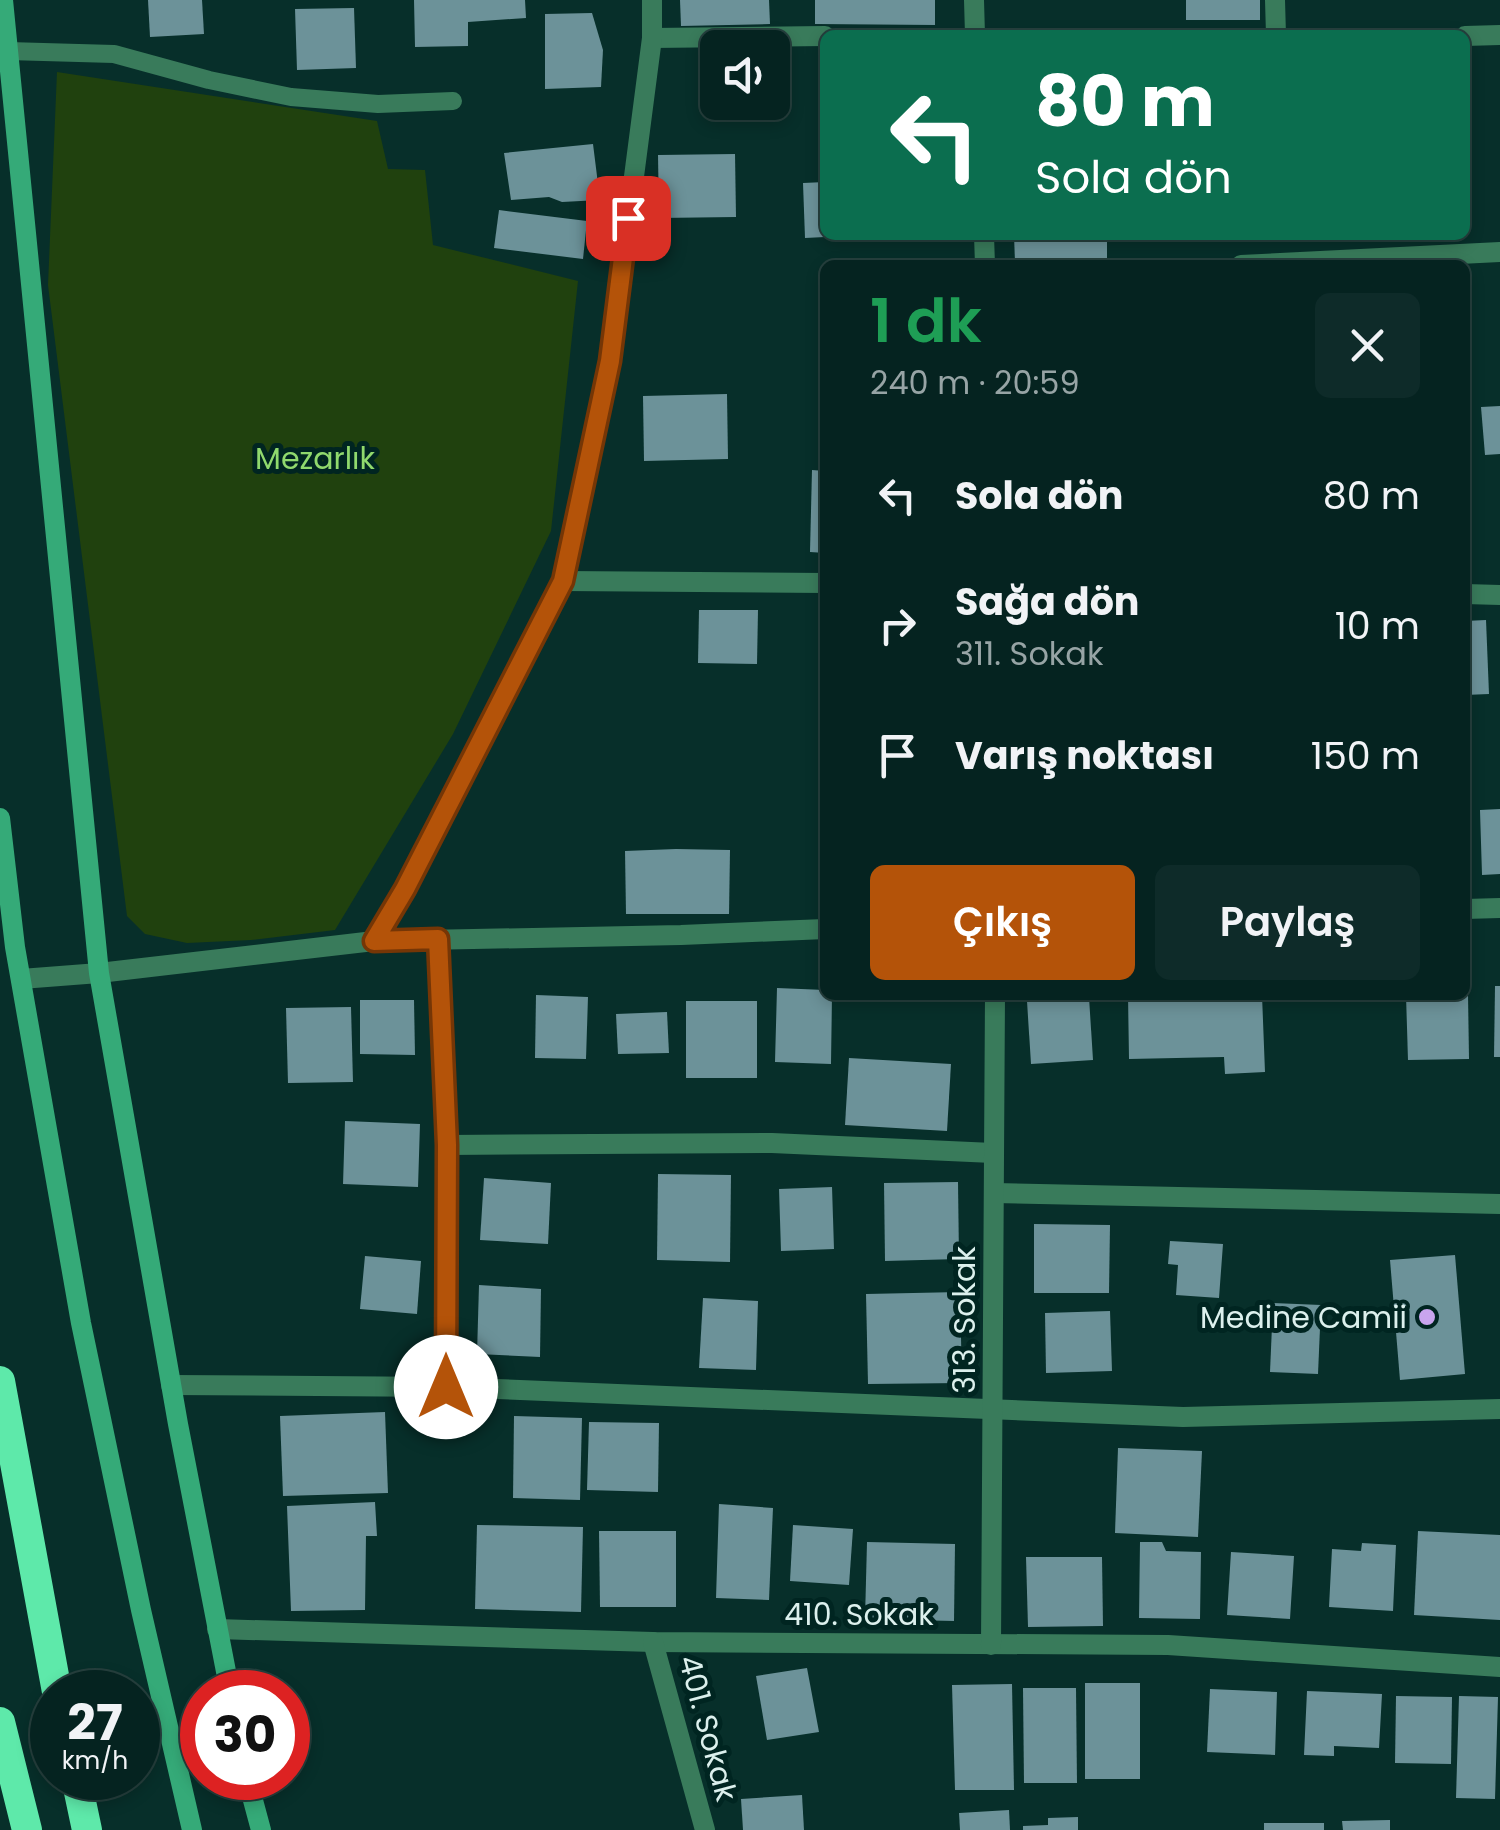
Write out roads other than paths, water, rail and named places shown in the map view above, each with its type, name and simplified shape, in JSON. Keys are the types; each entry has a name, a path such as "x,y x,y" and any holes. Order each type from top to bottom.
{"highway":[{"path":"0,1381 53,1670"},
{"path":"0,1722 27,1830"},
{"path":"81,1800 88,1830"}],"street":[{"path":"4,0 99,972 225,1670"},
{"path":"374,941 405,889 563,581 610,361 652,38 652,0"},
{"path":"974,0 975,30"},
{"path":"1275,0 1276,30"},
{"path":"1470,36 1500,35"},
{"path":"652,38 820,36"},
{"path":"1341,260 1500,252"},
{"path":"563,581 820,584"},
{"path":"1470,594 1500,595"},
{"path":"0,818 15,947 82,1323 141,1610 192,1830"},
{"path":"1470,909 1500,908"},
{"path":"21,978 374,941 820,928"},
{"path":"438,939 447,1145 446,1387"},
{"name":"313. Sokak","path":"992,1645 995,1000"},
{"path":"447,1145 772,1142 994,1154"},
{"path":"994,1192 1500,1204"},
{"path":"171,1386 446,1387 1182,1417 1500,1409"},
{"name":"410. Sokak","path":"217,1629 653,1642 1168,1645 1500,1667"},
{"name":"401. Sokak","path":"653,1642 705,1830"},
{"path":"254,1800 261,1830"}],"lane":[{"path":"8,50 114,54 290,97 378,104 452,101"}],"place":[{"name":"Medine Camii","path":"1427,1317"}],"park label":[{"name":"Mezarlık","path":"315,458"}]}
